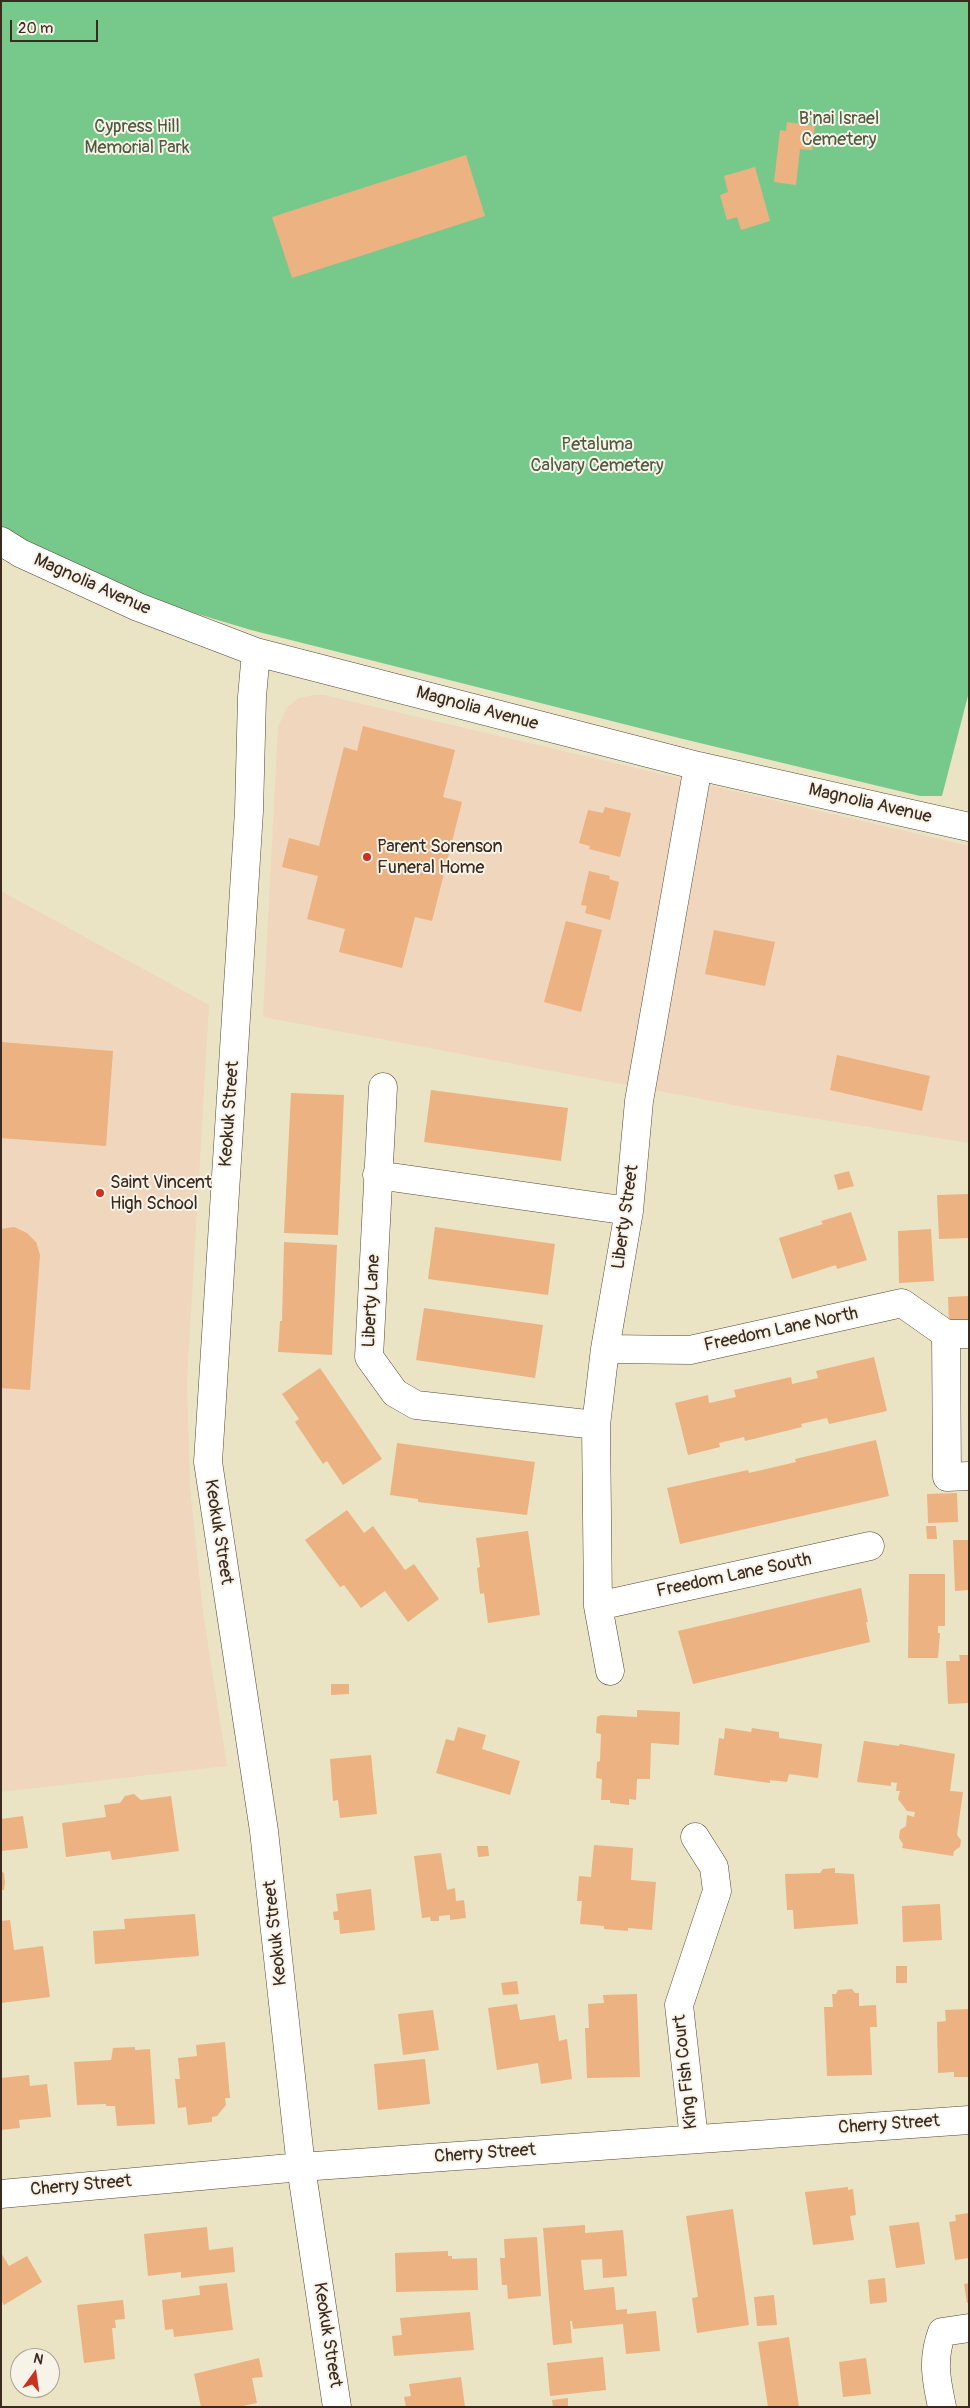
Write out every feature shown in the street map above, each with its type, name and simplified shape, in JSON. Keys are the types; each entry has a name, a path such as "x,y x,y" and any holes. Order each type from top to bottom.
{"street":[{"name":"Magnolia Avenue","path":"1,541 20,553 138,607 256,652 698,766 969,827"},
{"name":"Keokuk Street","path":"256,652 252,697 249,811 208,1462 264,1831 301,2167 337,2407"},
{"name":"Liberty Street","path":"610,1671 598,1606 596,1425 605,1349 629,1211 639,1100 698,766"},
{"name":"Liberty Lane","path":"383,1087 369,1357 395,1393 416,1405 596,1425"},
{"path":"377,1175 629,1211"},
{"name":"Freedom Lane North","path":"605,1349 690,1350 902,1303 957,1334"},
{"path":"957,1334 958,1476"},
{"name":"Freedom Lane South","path":"598,1606 870,1546"},
{"name":"King Fish Court","path":"694,2139 679,2005 717,1891 714,1868 696,1837"},
{"name":"Cherry Street","path":"1,2194 301,2167 969,2120"},
{"path":"942,2407 937,2386 935,2350 942,2332 969,2328"}],"shaded area":[{"path":"324,695 969,846 969,1143 755,1109 263,1017 278,727 287,707 299,698"},
{"name":"Saint Vincent High School","path":"1,891 209,1005 187,1381 190,1487 203,1612 227,1766 1,1792"}],"green space":[{"path":"1,1 969,1 969,692 942,796 920,796 679,738 251,630 181,609 110,583 1,528"}],"building":[{"path":"787,122 815,126 812,150 800,149 796,185 774,182 780,130 786,131"},
{"path":"466,155 485,216 292,278 272,217"},
{"path":"755,167 770,221 741,230 737,217 727,220 720,195 728,192 724,176"},
{"name":"Parent Sorenson Funeral Home","path":"363,726 455,750 443,797 462,802 432,921 415,917 402,968 339,952 345,929 307,919 318,876 282,867 289,838 319,846 344,747 357,751"},
{"path":"605,807 631,813 620,857 589,849 590,846 579,843 588,810 603,813"},
{"path":"589,871 610,876 609,879 619,882 610,920 585,913 587,906 581,905"},
{"path":"566,921 602,930 581,1012 544,1002"},
{"path":"714,930 775,942 765,986 705,974"},
{"path":"1,1042 113,1051 106,1146 1,1138"},
{"path":"837,1055 930,1076 922,1111 830,1090"},
{"path":"431,1090 568,1108 561,1161 424,1142"},
{"path":"291,1093 344,1095 338,1235 284,1233"},
{"path":"849,1171 854,1186 838,1190 834,1175"},
{"path":"969,1194 969,1238 939,1239 937,1195"},
{"path":"851,1212 867,1260 837,1269 836,1265 792,1279 779,1238 823,1224 821,1221"},
{"path":"14,1227 27,1233 36,1242 40,1255 30,1390 1,1388 1,1229"},
{"path":"435,1227 555,1244 548,1295 428,1279"},
{"path":"931,1229 934,1281 899,1283 898,1231"},
{"path":"284,1242 337,1245 332,1355 278,1352 280,1321 282,1321"},
{"path":"969,1296 969,1326 949,1326 948,1297"},
{"path":"424,1308 543,1325 535,1378 416,1360"},
{"path":"874,1357 887,1411 829,1424 827,1418 801,1424 802,1427 745,1441 744,1437 719,1443 720,1447 688,1455 675,1403 708,1395 709,1403 736,1397 734,1390 791,1377 792,1384 818,1378 816,1371"},
{"path":"320,1368 382,1459 343,1485 327,1461 323,1464 295,1422 299,1419 282,1394"},
{"path":"876,1440 889,1496 680,1544 667,1488 748,1470 749,1473 796,1462 795,1459"},
{"path":"397,1443 535,1462 527,1515 418,1502 418,1499 390,1495"},
{"path":"957,1493 958,1522 928,1523 927,1494"},
{"path":"347,1510 364,1533 373,1526 405,1570 414,1564 439,1599 408,1622 385,1591 361,1608 344,1585 340,1587 305,1540"},
{"path":"926,1526 936,1526 937,1539 927,1539"},
{"path":"528,1531 540,1615 488,1623 484,1593 480,1594 477,1568 480,1567 476,1538"},
{"path":"953,1540 969,1540 969,1590 955,1591"},
{"path":"909,1574 945,1574 945,1626 938,1626 938,1633 940,1633 938,1658 908,1658"},
{"path":"861,1588 870,1642 693,1684 678,1631"},
{"path":"959,1655 969,1655 969,1703 948,1704 946,1661 960,1661"},
{"path":"331,1684 349,1684 349,1694 331,1695"},
{"path":"637,1710 680,1712 679,1745 651,1743 650,1779 637,1779 636,1800 629,1799 629,1805 610,1803 610,1800 601,1800 602,1779 596,1778 597,1762 600,1761 601,1734 596,1733 597,1717 601,1715 637,1717"},
{"path":"458,1727 486,1735 482,1749 520,1761 510,1795 436,1773 446,1739 454,1741"},
{"path":"725,1728 751,1732 752,1728 779,1732 779,1738 822,1744 818,1778 789,1774 787,1782 770,1780 770,1783 714,1775 719,1738 724,1739"},
{"path":"864,1741 899,1746 900,1744 955,1754 950,1791 963,1792 957,1835 961,1840 960,1847 954,1851 953,1856 902,1848 903,1844 899,1838 900,1830 906,1826 907,1815 914,1817 915,1812 907,1811 898,1799 900,1791 896,1791 897,1783 891,1782 891,1786 857,1782"},
{"path":"371,1755 377,1814 340,1818 338,1800 333,1801 330,1759"},
{"path":"134,1794 141,1800 171,1796 179,1851 112,1860 110,1851 66,1857 62,1823 106,1817 104,1805 120,1803 125,1796"},
{"path":"23,1816 28,1848 1,1851 1,1819"},
{"path":"594,1845 633,1848 631,1880 656,1882 652,1930 604,1929 604,1926 580,1924 582,1901 577,1901 579,1876 591,1877"},
{"path":"477,1846 488,1846 489,1856 478,1857"},
{"path":"441,1853 447,1890 455,1888 456,1901 464,1900 466,1918 450,1920 450,1915 439,1916 439,1921 431,1921 430,1917 422,1918 414,1856"},
{"path":"835,1868 835,1873 854,1874 858,1924 794,1929 793,1910 787,1910 785,1874 820,1873 823,1869"},
{"path":"1,1871 4,1873 4,1890 1,1890"},
{"path":"371,1889 375,1930 340,1934 339,1920 334,1920 333,1912 338,1911 336,1894"},
{"path":"940,1904 942,1940 903,1942 902,1906"},
{"path":"195,1914 199,1956 95,1964 93,1931 125,1929 124,1919"},
{"path":"10,1920 14,1950 43,1946 50,1997 1,2003 1,1921"},
{"path":"896,1966 907,1966 907,1983 896,1983"},
{"path":"517,1981 519,1994 503,1995 501,1983"},
{"path":"852,1989 855,1993 859,1993 859,2006 876,2005 877,2027 870,2027 872,2075 827,2076 824,2007 833,2007 832,1994 836,1994 838,1990"},
{"path":"637,1994 640,2077 587,2078 585,2028 589,2028 588,2004 604,2003 603,1995"},
{"path":"517,2004 520,2020 555,2015 559,2041 567,2039 572,2079 541,2084 538,2063 497,2070 488,2008"},
{"path":"969,2009 969,2077 954,2077 954,2072 938,2073 937,2022 946,2021 945,2010"},
{"path":"433,2010 439,2050 403,2055 398,2014"},
{"path":"225,2042 230,2098 225,2098 226,2105 217,2116 212,2117 212,2122 188,2125 186,2107 178,2108 175,2079 180,2079 178,2058 197,2056 196,2045"},
{"path":"135,2047 135,2050 150,2049 155,2124 117,2126 115,2106 106,2106 106,2104 77,2105 74,2062 111,2060 113,2048"},
{"path":"425,2059 430,2104 378,2110 374,2064"},
{"path":"29,2075 30,2086 47,2084 51,2117 19,2120 20,2128 1,2130 1,2078"},
{"path":"848,2187 848,2190 853,2189 856,2215 850,2216 854,2240 813,2245 805,2192"},
{"path":"733,2209 749,2325 697,2333 692,2298 698,2297 686,2216"},
{"path":"969,2213 969,2258 955,2260 949,2222 956,2221 955,2215"},
{"path":"919,2222 925,2264 896,2268 889,2226"},
{"path":"585,2225 585,2233 623,2230 627,2276 603,2278 602,2259 581,2260 584,2290 614,2287 616,2310 627,2309 627,2314 656,2311 660,2351 626,2354 623,2324 573,2329 572,2321 570,2321 572,2343 553,2345 543,2228"},
{"path":"207,2227 209,2250 233,2247 235,2272 181,2278 181,2272 148,2276 144,2234"},
{"path":"537,2237 541,2296 508,2299 507,2285 502,2285 500,2258 505,2258 504,2239"},
{"path":"448,2251 448,2256 452,2256 452,2259 477,2258 478,2290 396,2292 395,2253"},
{"path":"1,2253 9,2266 27,2256 42,2282 4,2305 1,2300"},
{"path":"885,2278 887,2302 870,2304 868,2280"},
{"path":"227,2283 233,2330 174,2337 173,2329 165,2330 162,2300 200,2295 199,2286"},
{"path":"969,2283 969,2303 967,2303 964,2284"},
{"path":"774,2295 777,2325 757,2326 754,2297"},
{"path":"123,2300 125,2319 115,2320 116,2328 112,2328 115,2359 84,2363 77,2305"},
{"path":"470,2312 474,2350 394,2356 392,2336 402,2335 400,2318"},
{"path":"789,2337 799,2407 768,2407 758,2342"},
{"path":"603,2357 606,2390 550,2396 547,2363"},
{"path":"259,2358 263,2377 252,2378 257,2403 238,2407 201,2407 194,2374"},
{"path":"866,2358 871,2394 843,2397 839,2362"},
{"path":"461,2377 465,2407 406,2407 404,2397 411,2396 409,2384"},
{"path":"568,2398 568,2407 553,2407 552,2400"}],"place":[{"name":"Parent Sorenson Funeral Home","path":"367,857"},
{"name":"Saint Vincent High School","path":"100,1193"}],"park label":[{"name":"B'nai Israel Cemetery","path":"839,129"},
{"name":"Cypress Hill Memorial Park","path":"137,137"},
{"name":"Petaluma Calvary Cemetery","path":"597,455"}]}
